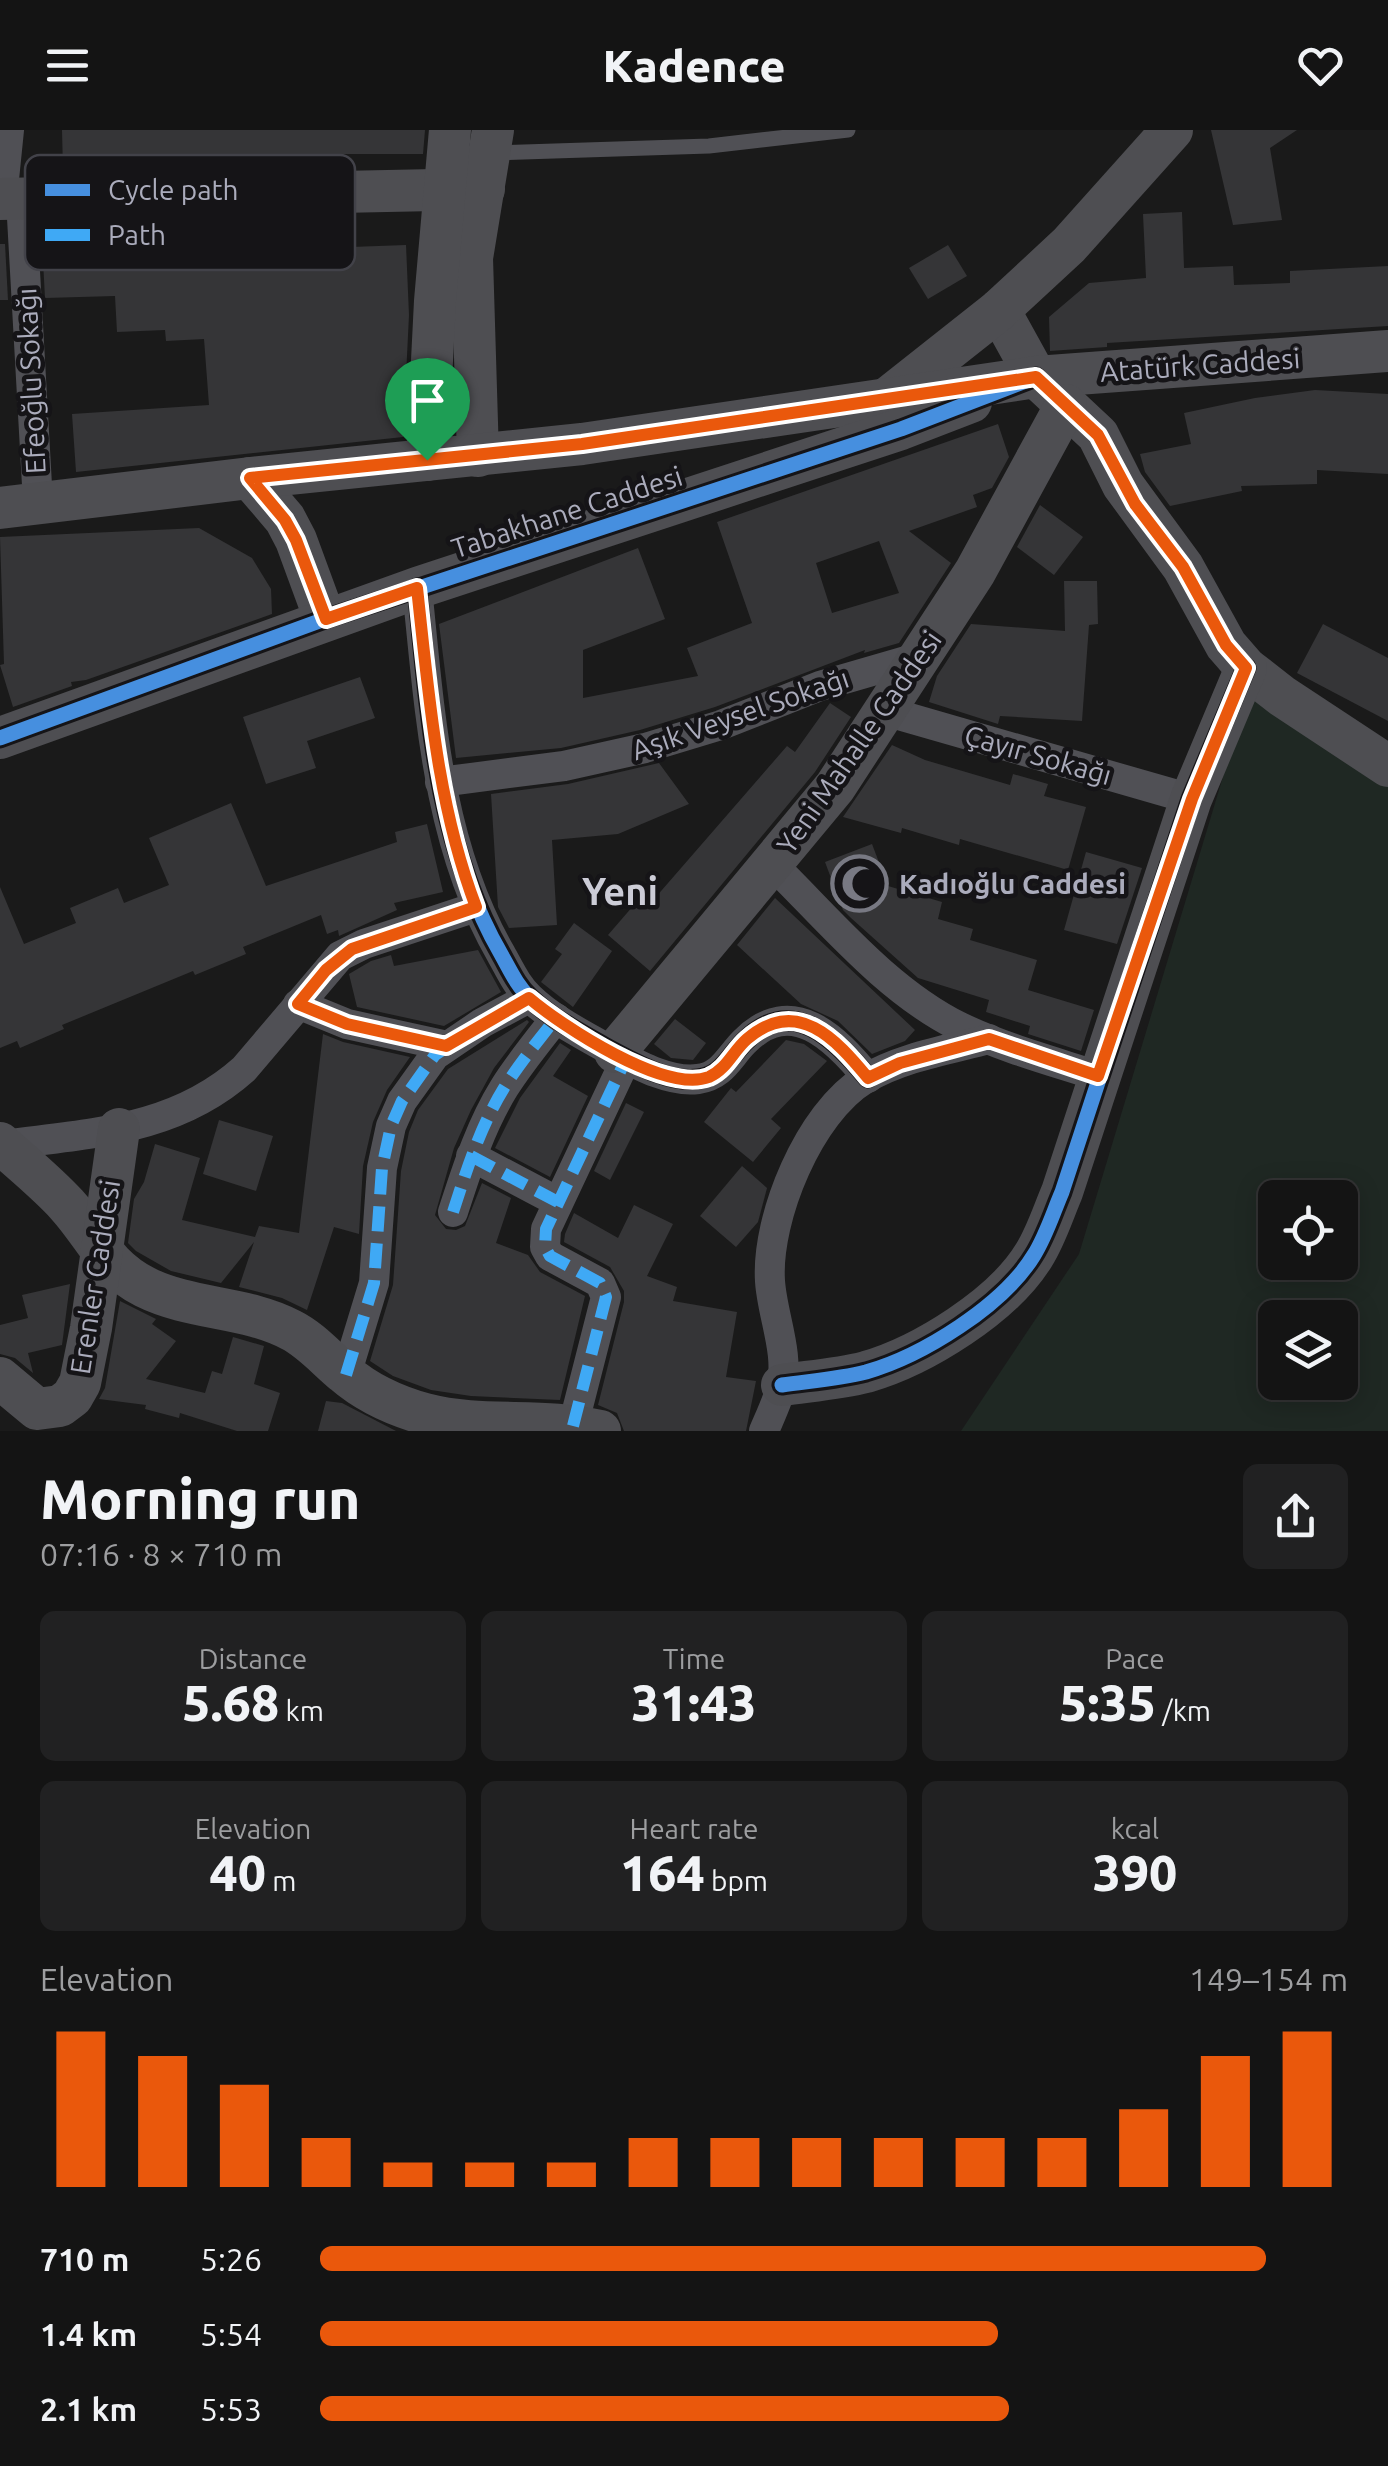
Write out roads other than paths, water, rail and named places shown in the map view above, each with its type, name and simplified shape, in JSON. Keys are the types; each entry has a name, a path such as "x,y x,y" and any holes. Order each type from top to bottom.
{"street":[{"name":"Efeoğlu Sokağı","path":"9,130 19,505"},
{"path":"889,396 999,310 1069,245 1172,130"},
{"path":"355,168 469,158"},
{"path":"469,158 478,456"},
{"path":"427,460 437,270 469,158"},
{"path":"999,310 1051,391 1098,435 1135,504 1183,567 1226,645 1246,668 1282,696 1388,766"},
{"name":"Atatürk Caddesi","path":"19,505 478,456 889,396 1051,391 1388,351"},
{"name":"Tabakhane Caddesi","path":"0,738 417,588 901,429 1051,391"},
{"name":"Yeni Mahalle Caddesi","path":"620,1055 835,787 885,711 1010,512 1051,391"},
{"path":"702,426 711,492"},
{"path":"250,478 285,520 296,540 326,619"},
{"path":"417,588 440,782 452,835 476,907 529,998 620,1055 672,1076 694,1080 709,1076 726,1066 758,1031 773,1024 804,1022 830,1035 868,1078"},
{"name":"Aşık Veysel Sokağı","path":"440,782 564,766 645,748 721,725 820,686 920,656"},
{"path":"782,1385 866,1372 910,1355 952,1330 1014,1282 1035,1254 1049,1225 1192,799 1246,668"},
{"name":"Çayır Sokağı","path":"885,711 1192,799"},
{"path":"773,865 888,978 930,1010 989,1039 1098,1076"},
{"path":"1,1144 119,1129 186,1110 244,1070 326,970 352,949 476,907"},
{"path":"346,1375 374,1283 382,1168 391,1126 402,1100 424,1067 446,1046 529,998"},
{"path":"298,1004 347,1024 446,1046"},
{"path":"452,1212 471,1156 504,1088 556,1018"},
{"path":"764,1431 782,1385 783,1362 770,1286 773,1237 802,1155 838,1102 868,1078 900,1063 989,1039"},
{"path":"1,1144 64,1202 81,1221 100,1254 120,1273 184,1304 272,1322 290,1330 346,1375 388,1402 464,1421 586,1429 606,1297 600,1283 550,1256 545,1247 546,1230 620,1055"},
{"name":"Erenler Caddesi","path":"0,1378 26,1403 54,1420 60,1406 72,1397 80,1383 92,1328 119,1129"},
{"path":"471,1156 558,1202"}],"lane":[{"path":"469,158 709,146 848,130"}],"place":[{"name":"Kadıoğlu Caddesi","path":"860,884"}],"district":[{"name":"Yeni","path":"620,892"}]}
